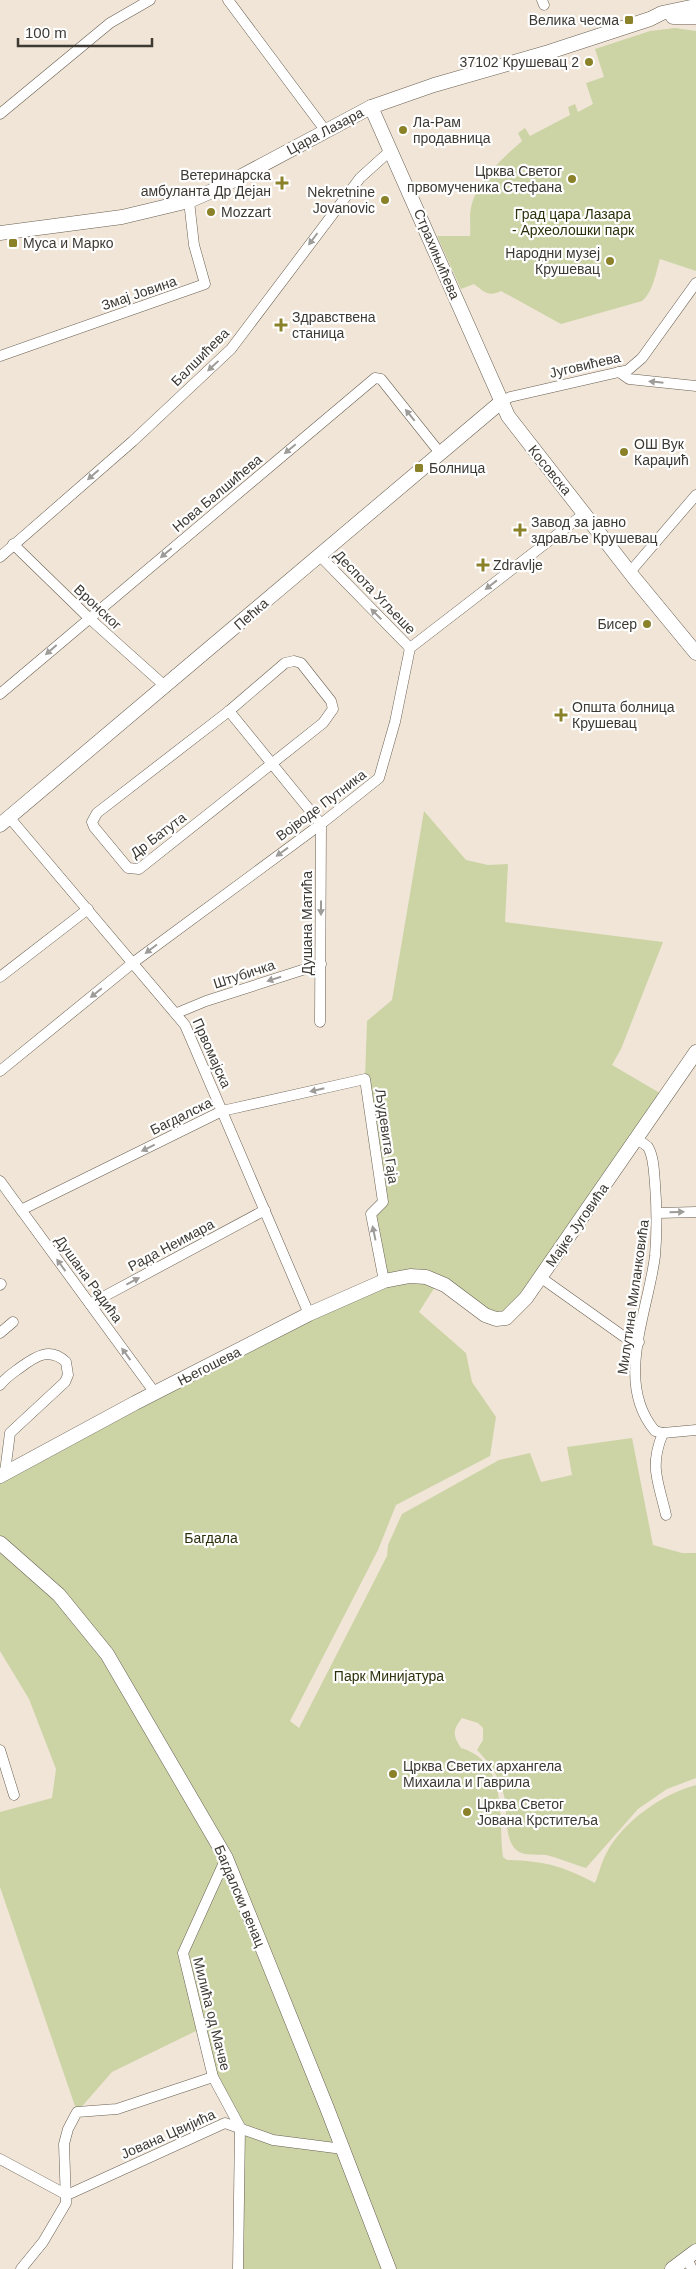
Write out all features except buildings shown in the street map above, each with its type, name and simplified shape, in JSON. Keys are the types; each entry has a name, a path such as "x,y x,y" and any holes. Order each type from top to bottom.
{"street":[{"path":"0,114 110,23 150,0"},
{"path":"228,0 325,130"},
{"name":"Цара Лазара","path":"0,233 122,217 189,201 222,187 371,107 434,85 550,52 650,19 681,4 696,6"},
{"name":"Цара Лазара","path":"650,19 696,17"},
{"name":"Страхињићева","path":"371,107 501,402"},
{"name":"Балшићева","path":"0,557 133,441 231,349 360,178 391,150"},
{"name":"Змај Јовина","path":"0,356 206,284 194,245 189,201"},
{"name":"Југовићева","path":"501,402 510,397 628,370 642,358 696,283"},
{"path":"619,372 629,379 696,386"},
{"name":"Нова Балшићева","path":"0,694 375,378 381,379 440,453"},
{"name":"Пећка","path":"5,821 166,687 501,402"},
{"name":"Косовска","path":"501,402 516,426 696,653"},
{"path":"630,572 696,495"},
{"path":"410,648 585,513"},
{"name":"Вронског","path":"13,544 88,618 166,687"},
{"name":"Деспота Угљеше","path":"320,556 410,648"},
{"name":"Војводе Путника","path":"0,1070 134,962 321,824 379,778 397,713 410,648"},
{"name":"Др Батута","path":"294,661 301,663 316,680 331,701 332,709 313,732 139,869 128,868 94,827 93,817 229,711 285,663 294,661"},
{"path":"229,711 270,764 321,824"},
{"name":"Првомајска","path":"5,821 88,908 185,1024 309,1314"},
{"name":"Душана Матића","path":"320,1022 321,824"},
{"path":"0,977 88,908"},
{"name":"Штубичка","path":"177,1013 206,1001 321,964"},
{"name":"Мајке Југовића","path":"426,1277 445,1285 485,1315 496,1319 506,1318 516,1310 696,1052"},
{"name":"Багдалска","path":"21,1210 222,1111 364,1079"},
{"name":"Људевита Гаја","path":"364,1079 383,1202 370,1214 384,1281"},
{"name":"Милутина Миланковића","path":"636,1138 648,1147 653,1164 658,1213 654,1261 634,1373 635,1393 640,1409 659,1432"},
{"name":"Душана Радића","path":"0,1181 155,1394"},
{"name":"Рада Неимара","path":"90,1304 265,1210"},
{"path":"658,1213 696,1212"},
{"name":"Његошева","path":"3,1474 309,1314 384,1281 410,1276 426,1277"},
{"path":"540,1277 623,1336 639,1342"},
{"path":"0,1334 13,1322"},
{"path":"0,1385 5,1378 38,1355 50,1353 66,1362 68,1375 65,1382 10,1433 3,1474"},
{"path":"666,1515 654,1465 659,1432 696,1430"},
{"name":"Багдалски венац","path":"0,1543 59,1595 107,1654 226,1858 389,2269"},
{"path":"0,1750 14,1795"},
{"name":"Милића од Мачве","path":"226,1858 183,1954 213,2077 240,2127 238,2269"},
{"path":"21,2269 43,2242 66,2203 64,2144 68,2129 77,2112 117,2109 213,2077"},
{"name":"Јована Цвијића","path":"67,2195 225,2123 273,2140 343,2149"},
{"path":"0,2159 67,2195"},
{"path":"672,2269 692,2259"}],"green space":[{"name":"Град цара Лазара - Археолошки парк","path":"675,28 696,31 696,271 660,259 649,292 642,301 561,324 501,291 490,294 474,284 461,289 437,236 470,236 470,211 474,198 492,171 522,141 518,133 525,128 530,136 570,115 568,107 575,104 578,112 593,104 586,83 604,77 595,49 650,31"},
{"path":"424,811 466,860 488,865 508,864 505,922 663,942 621,1049 612,1065 665,1096 535,1285 496,1319 438,1282 419,1312 466,1353 472,1382 496,1417 490,1456 396,1505 378,1550 290,1721 299,1728 387,1556 388,1545 402,1514 499,1460 530,1453 541,1482 572,1475 567,1447 632,1438 653,1545 682,1553 696,1553 696,1778 667,1789 638,1809 586,1868 546,1855 522,1853 514,1847 508,1833 505,1799 499,1780 493,1769 477,1750 483,1740 483,1728 478,1723 462,1718 456,1726 455,1733 456,1740 461,1748 476,1755 487,1766 494,1779 500,1810 503,1857 507,1860 553,1865 595,1883 604,1857 613,1842 633,1820 657,1802 683,1789 696,1785 696,2251 672,2269 238,2269 240,2127 213,2077 200,2029 112,2072 77,2112 0,1887 0,1812 52,1798 56,1769 29,1699 0,1651 0,1476 384,1281 371,1214 383,1202 365,1079 367,1021 392,1000"}],"place":[{"name":"Велика чесма","path":"629,20"},
{"name":"37102 Крушевац 2","path":"589,62"},
{"name":"Ла-Рам продавница","path":"403,130"},
{"name":"Црква Светог првомученика Стефана","path":"572,179"},
{"name":"Ветеринарска амбуланта Др Дејан","path":"282,183"},
{"name":"Nekretnine Jovanovic","path":"385,200"},
{"name":"Mozzart","path":"211,212"},
{"name":"Муса и Марко","path":"13,243"},
{"name":"Народни музеј Крушевац","path":"610,261"},
{"name":"Здравствена станица","path":"281,325"},
{"name":"ОШ Вук Караџић","path":"624,452"},
{"name":"Болница","path":"419,468"},
{"name":"Завод за јавно здравље Крушевац","path":"520,530"},
{"name":"Zdravlje","path":"483,565"},
{"name":"Бисер","path":"647,624"},
{"name":"Општа болница Крушевац","path":"561,715"},
{"name":"Црква Светих архангела Михаила и Гаврила","path":"393,1774"},
{"name":"Црква Светог Јована Крститеља","path":"467,1812"}],"park label":[{"name":"Багдала","path":"211,1538"},
{"name":"Парк Минијатура","path":"389,1676"}]}
